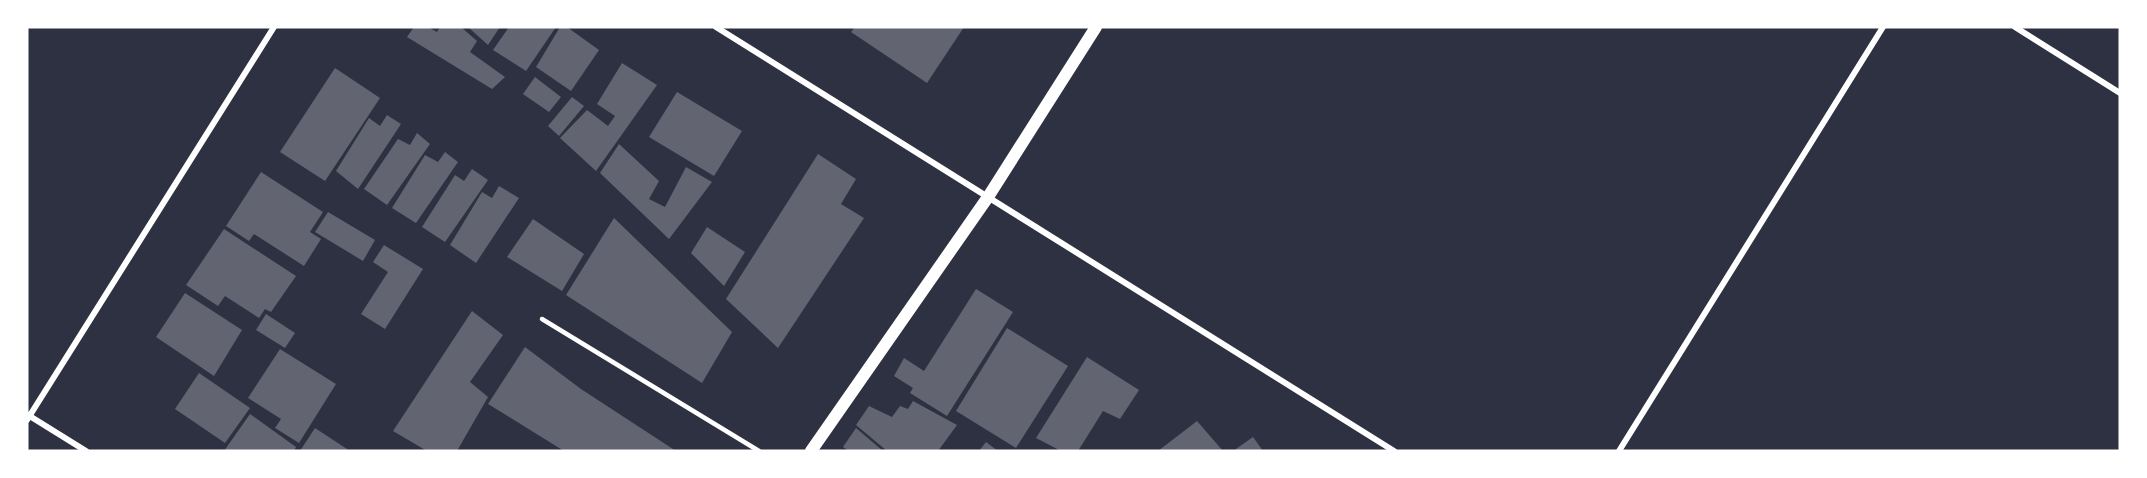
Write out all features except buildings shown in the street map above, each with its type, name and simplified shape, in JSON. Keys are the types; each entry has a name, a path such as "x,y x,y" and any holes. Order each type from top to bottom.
{"main road":[{"path":"811,451 988,197 1096,27"}],"street":[{"path":"86,451 28,417 274,27"},
{"path":"716,27 1394,451"},
{"path":"1619,451 1883,27"},
{"path":"2015,27 2120,93"}],"lane":[{"path":"542,319 759,451"}]}
